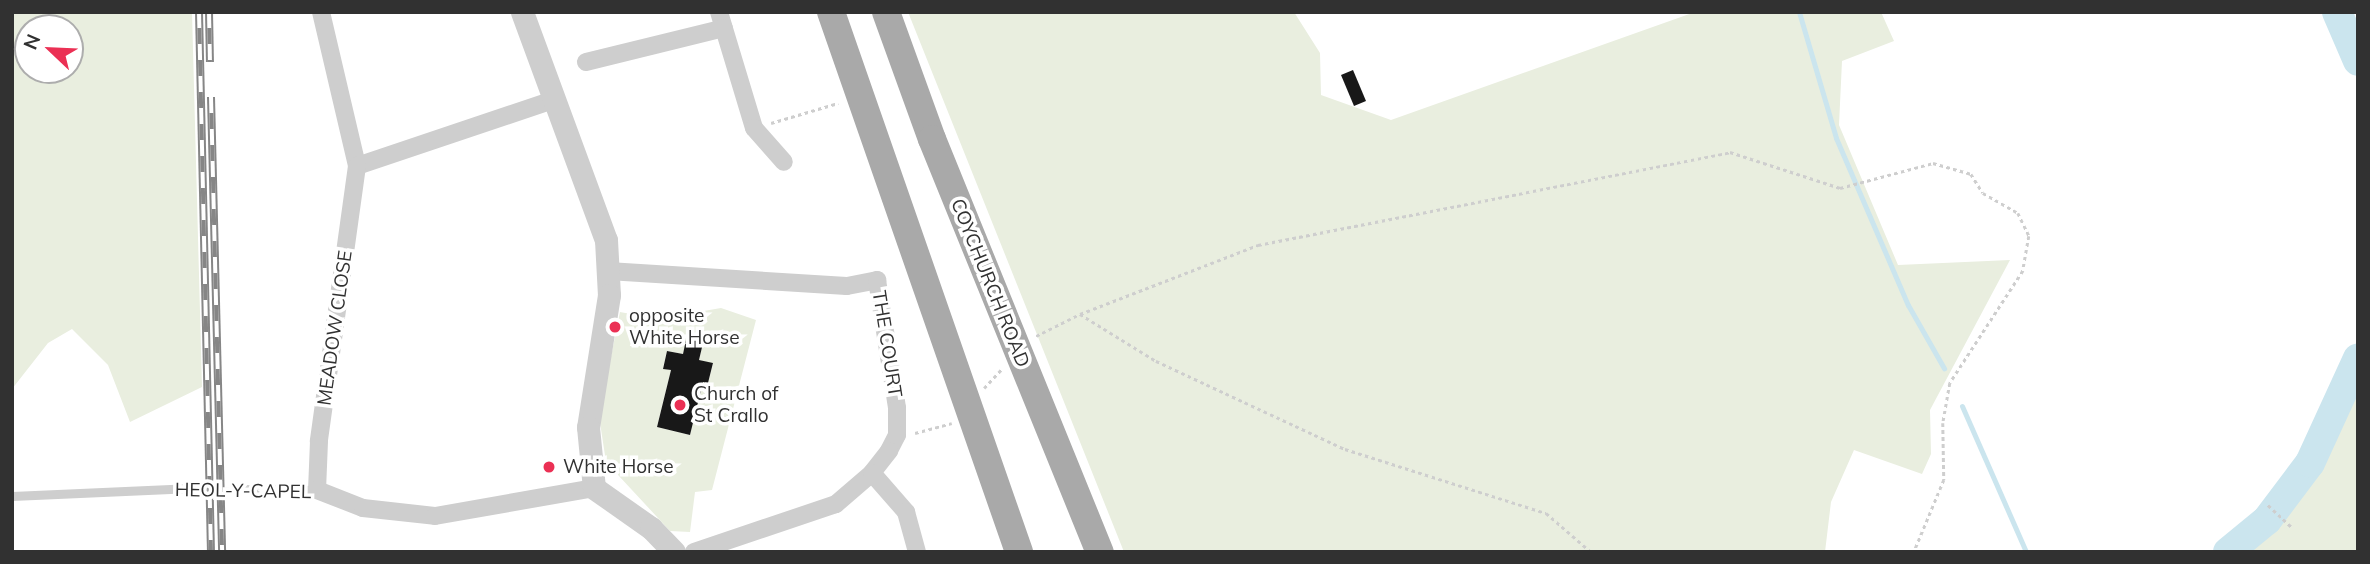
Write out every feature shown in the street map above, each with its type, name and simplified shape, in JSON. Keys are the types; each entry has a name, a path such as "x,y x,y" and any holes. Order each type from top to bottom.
{"main road":[{"path":"831,12 1020,552"},
{"name":"COYCHURCH ROAD","path":"886,12 932,139 1100,552"}],"street":[{"name":"MEADOW CLOSE","path":"317,491 319,441 357,166 321,12"},
{"path":"522,12 552,100 606,240 607,308 588,427 594,488 651,528 674,552"},
{"path":"586,62 722,20 754,128 785,162"},
{"path":"357,166 552,100"},
{"name":"THE COURT","path":"608,271 847,286 877,280 893,363 897,435"},
{"path":"694,552 815,514 836,504 872,473 897,435"},
{"path":"872,473 906,512 917,552"},
{"name":"HEOL-Y-CAPEL","path":"317,491 363,508 435,516 594,488"}],"lane":[{"name":"HEOL-Y-CAPEL","path":"12,496 193,488"},
{"name":"HEOL-Y-CAPEL","path":"245,489 317,491"}],"path":[{"path":"897,435 925,433 958,420 969,404 1018,351 1042,330 1258,245 1730,152 1840,188 1933,163 1971,174 1983,193 2018,213 2029,236 2023,271 1950,383 1943,423 1944,480 1914,552"},
{"path":"1080,314 1157,361 1345,449 1546,513 1591,552"},
{"name":"HEOL-Y-CAPEL","path":"193,488 245,489"},
{"path":"2268,505 2292,527"}],"shaded area":[{"path":"12,12 192,12 202,387 130,422 108,365 72,329 48,343 12,389"},
{"path":"908,12 1294,12 1320,53 1321,95 1391,120 1695,12 1881,12 1894,41 1842,61 1839,125 1898,265 2010,260 1930,410 1931,454 1922,474 1854,450 1831,502 1825,552 1124,552"},
{"path":"721,308 756,320 712,490 695,492 690,532 670,531 606,462 599,416 620,312 657,319","holes":["688,335 704,339 699,360 713,364 708,383 703,382 690,435 657,427 671,370 663,368 667,351 683,354"]},
{"path":"2358,393 2358,552 2248,552 2265,538 2304,488"}],"building":[{"path":"1353,70 1366,101 1354,106 1341,75"},
{"name":"Church of St Crallo","path":"687,335 704,339 699,360 713,363 708,383 703,382 690,435 657,427 671,370 663,369 667,351 683,354"}],"waterway":[{"path":"1799,12 1836,138 1908,305 1944,368"},
{"path":"2337,12 2358,61"},
{"path":"2228,552 2267,520 2310,463 2358,358"},
{"path":"1962,406 2026,552"}],"railway":[{"path":"199,12 211,552"},
{"path":"209,12 210,62"},
{"path":"211,97 222,552"}],"place":[{"name":"opposite White Horse","path":"615,327"},
{"name":"Church of St Crallo","path":"680,405"},
{"name":"White Horse","path":"549,467"}]}
